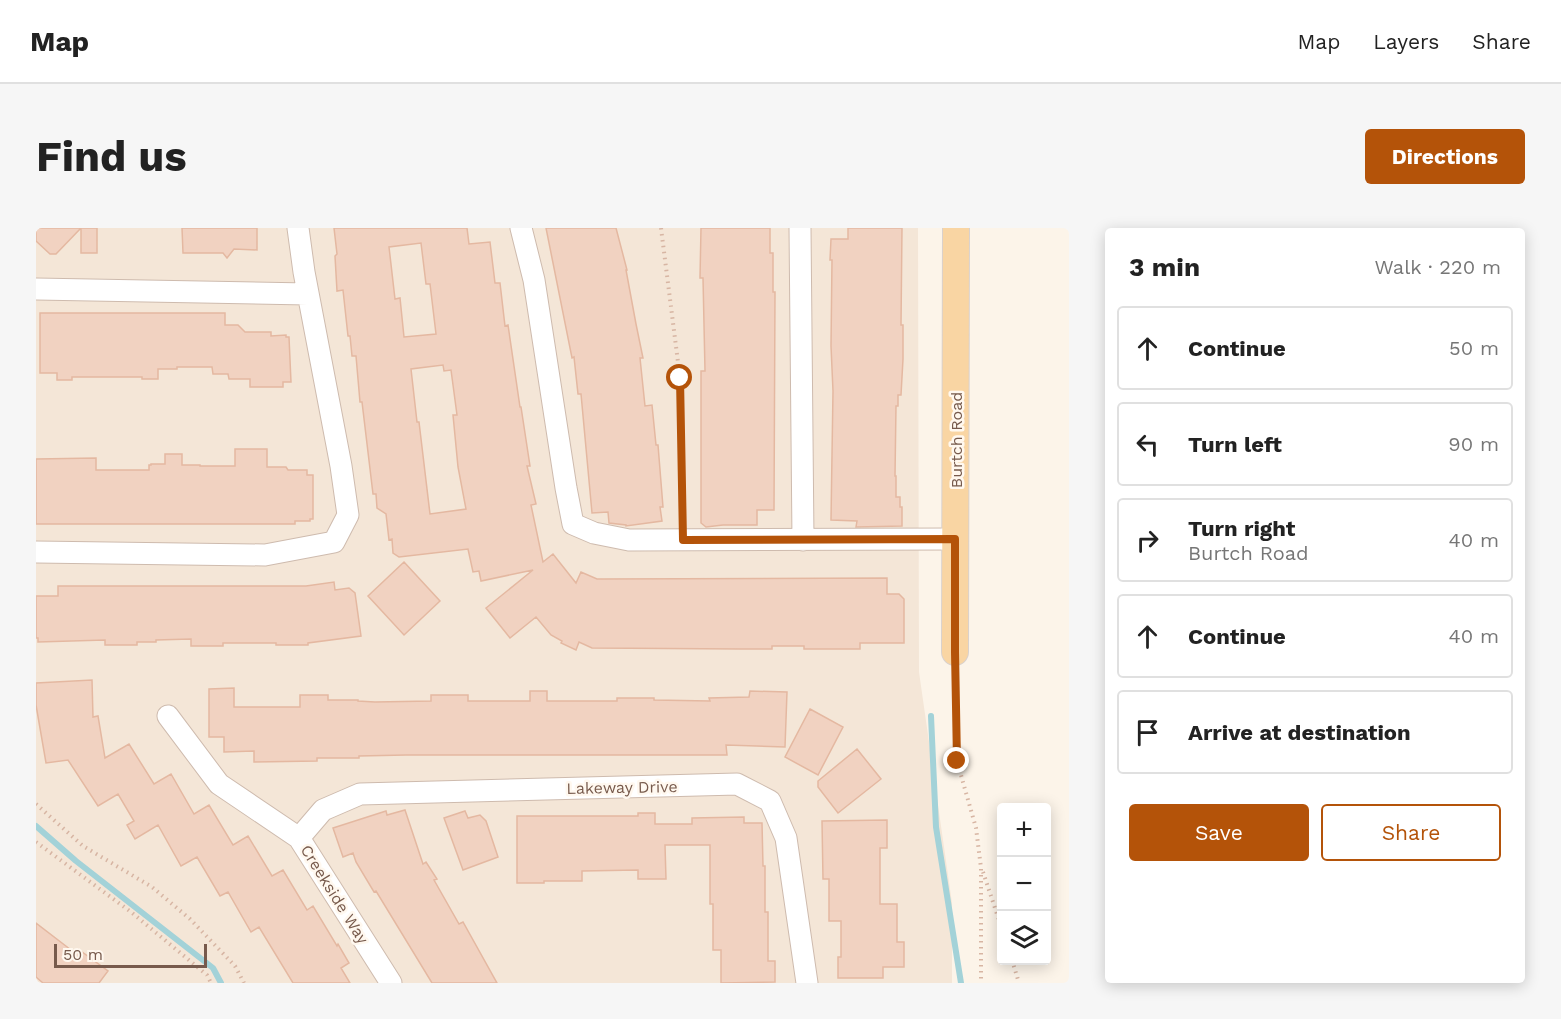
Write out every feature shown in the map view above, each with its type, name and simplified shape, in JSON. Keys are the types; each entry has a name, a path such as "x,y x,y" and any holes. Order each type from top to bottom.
{"main road":[{"name":"Burtch Road","path":"955,652 957,228"}],"street":[{"path":"36,552 265,555 334,542 348,515 298,228"},
{"path":"521,228 534,280 573,524 594,533 629,540 955,539"},
{"path":"800,228 803,540"},
{"path":"36,289 308,294"},
{"name":"Creekside Way","path":"168,716 219,784 299,838 391,983"},
{"name":"Lakeway Drive","path":"299,838 323,810 360,794 737,784 770,801 786,838 807,983"}],"path":[{"path":"661,228 680,378 683,540"},
{"path":"955,652 957,761 976,828 981,868 981,983"},
{"path":"36,804 82,846 152,887 190,919 235,966 244,983"},
{"path":"36,842 131,912 207,975 211,983"},
{"path":"981,868 997,914"},
{"path":"1014,965 1019,983"}],"shaded area":[{"path":"36,228 918,228 919,672 952,903 952,983 36,983"}],"building":[{"path":"36,228 81,228 56,254 50,254 36,241"},
{"path":"81,228 97,228 97,253 81,253"},
{"path":"182,228 257,228 257,250 234,249 227,258 223,253 183,253"},
{"path":"334,228 467,228 469,244 490,242 495,283 500,283 505,326 508,325 530,466 527,466 536,504 531,505 543,562 553,554 576,583 581,572 597,579 887,578 887,594 899,594 904,599 904,643 860,643 860,649 804,649 804,646 772,646 772,649 740,649 592,648 579,642 576,650 551,635 536,617 510,638 486,608 533,570 481,581 479,571 473,572 468,549 399,557 393,553 386,514 377,508 376,494 373,494 356,356 352,356 350,336 348,336 343,290 337,291 335,256 337,254","holes":["421,243 426,284 430,284 436,334 404,337 400,298 395,299 389,247","443,365 444,371 451,370 457,415 453,415 458,467 466,509 430,514 411,369"]},
{"path":"546,228 616,228 627,270 643,358 640,358 645,406 652,405 656,445 658,445 662,521 626,526 609,523 608,512 592,513 581,394 578,394 574,357 572,358"},
{"path":"701,228 770,228 770,253 773,253 773,292 775,292 774,510 757,510 757,525 706,527 701,523 701,371 705,371 703,278 700,278"},
{"path":"848,228 902,228 903,359 901,395 898,395 898,406 896,406 895,476 896,497 900,497 900,507 902,507 902,526 856,527 857,521 831,520 833,391 831,239 848,239"},
{"path":"40,313 225,313 225,325 238,325 245,332 271,332 271,336 286,335 289,337 291,382 283,382 283,387 250,387 250,379 229,379 228,374 213,374 212,367 158,369 158,379 72,377 72,380 57,380 57,373 40,373"},
{"path":"235,449 267,449 267,467 307,470 307,475 313,475 313,519 295,521 295,524 36,524 36,459 96,458 96,470 149,470 151,464 165,464 165,454 182,454 182,465 235,466"},
{"path":"404,562 440,601 404,635 368,596"},
{"path":"334,582 335,590 349,588 355,593 361,636 308,643 308,645 223,643 223,646 191,646 191,639 137,642 137,645 105,645 105,640 38,642 36,638 36,596 58,596 58,586 306,586"},
{"path":"92,680 93,717 98,716 105,758 129,744 154,784 171,774 194,814 209,805 233,845 248,836 272,876 283,870 307,910 313,906 349,963 341,968 350,983 293,983 259,927 251,932 228,892 220,896 197,857 181,866 158,825 135,839 127,825 134,821 118,794 98,806 68,760 46,763 36,705 36,683"},
{"path":"234,688 234,707 300,707 300,695 328,695 328,700 375,702 431,701 431,695 468,695 468,701 530,701 530,691 547,691 547,701 617,701 617,698 654,698 654,700 710,701 709,698 749,697 750,691 787,692 785,747 726,745 727,755 406,755 317,758 317,761 254,762 254,751 224,752 224,737 209,737 209,689"},
{"path":"810,709 843,727 818,775 785,757"},
{"path":"857,749 881,779 838,813 818,787 818,781"},
{"path":"405,810 423,864 426,862 437,879 434,880 459,924 463,922 497,983 432,983 376,891 374,892 353,853 343,857 333,828 386,811 387,815"},
{"path":"465,811 468,818 480,815 486,821 498,857 463,870 444,818"},
{"path":"638,813 655,813 655,824 692,824 692,818 744,817 744,823 762,823 765,912 768,912 768,961 775,961 775,982 721,983 721,950 713,950 710,845 665,845 666,879 638,879 638,870 582,871 582,881 517,883 517,816 638,816"},
{"path":"887,820 887,848 880,848 880,904 897,904 897,942 904,942 904,967 883,967 883,978 838,978 838,957 841,957 841,921 829,921 829,879 823,879 822,821"},
{"path":"36,923 75,953 78,949 108,971 99,983 43,983 36,977"}],"waterway":[{"path":"931,716 936,827 961,983"},
{"path":"36,826 76,861 213,968 221,983"}],"route":[{"path":"680,378 683,540 955,539 957,761"}]}
